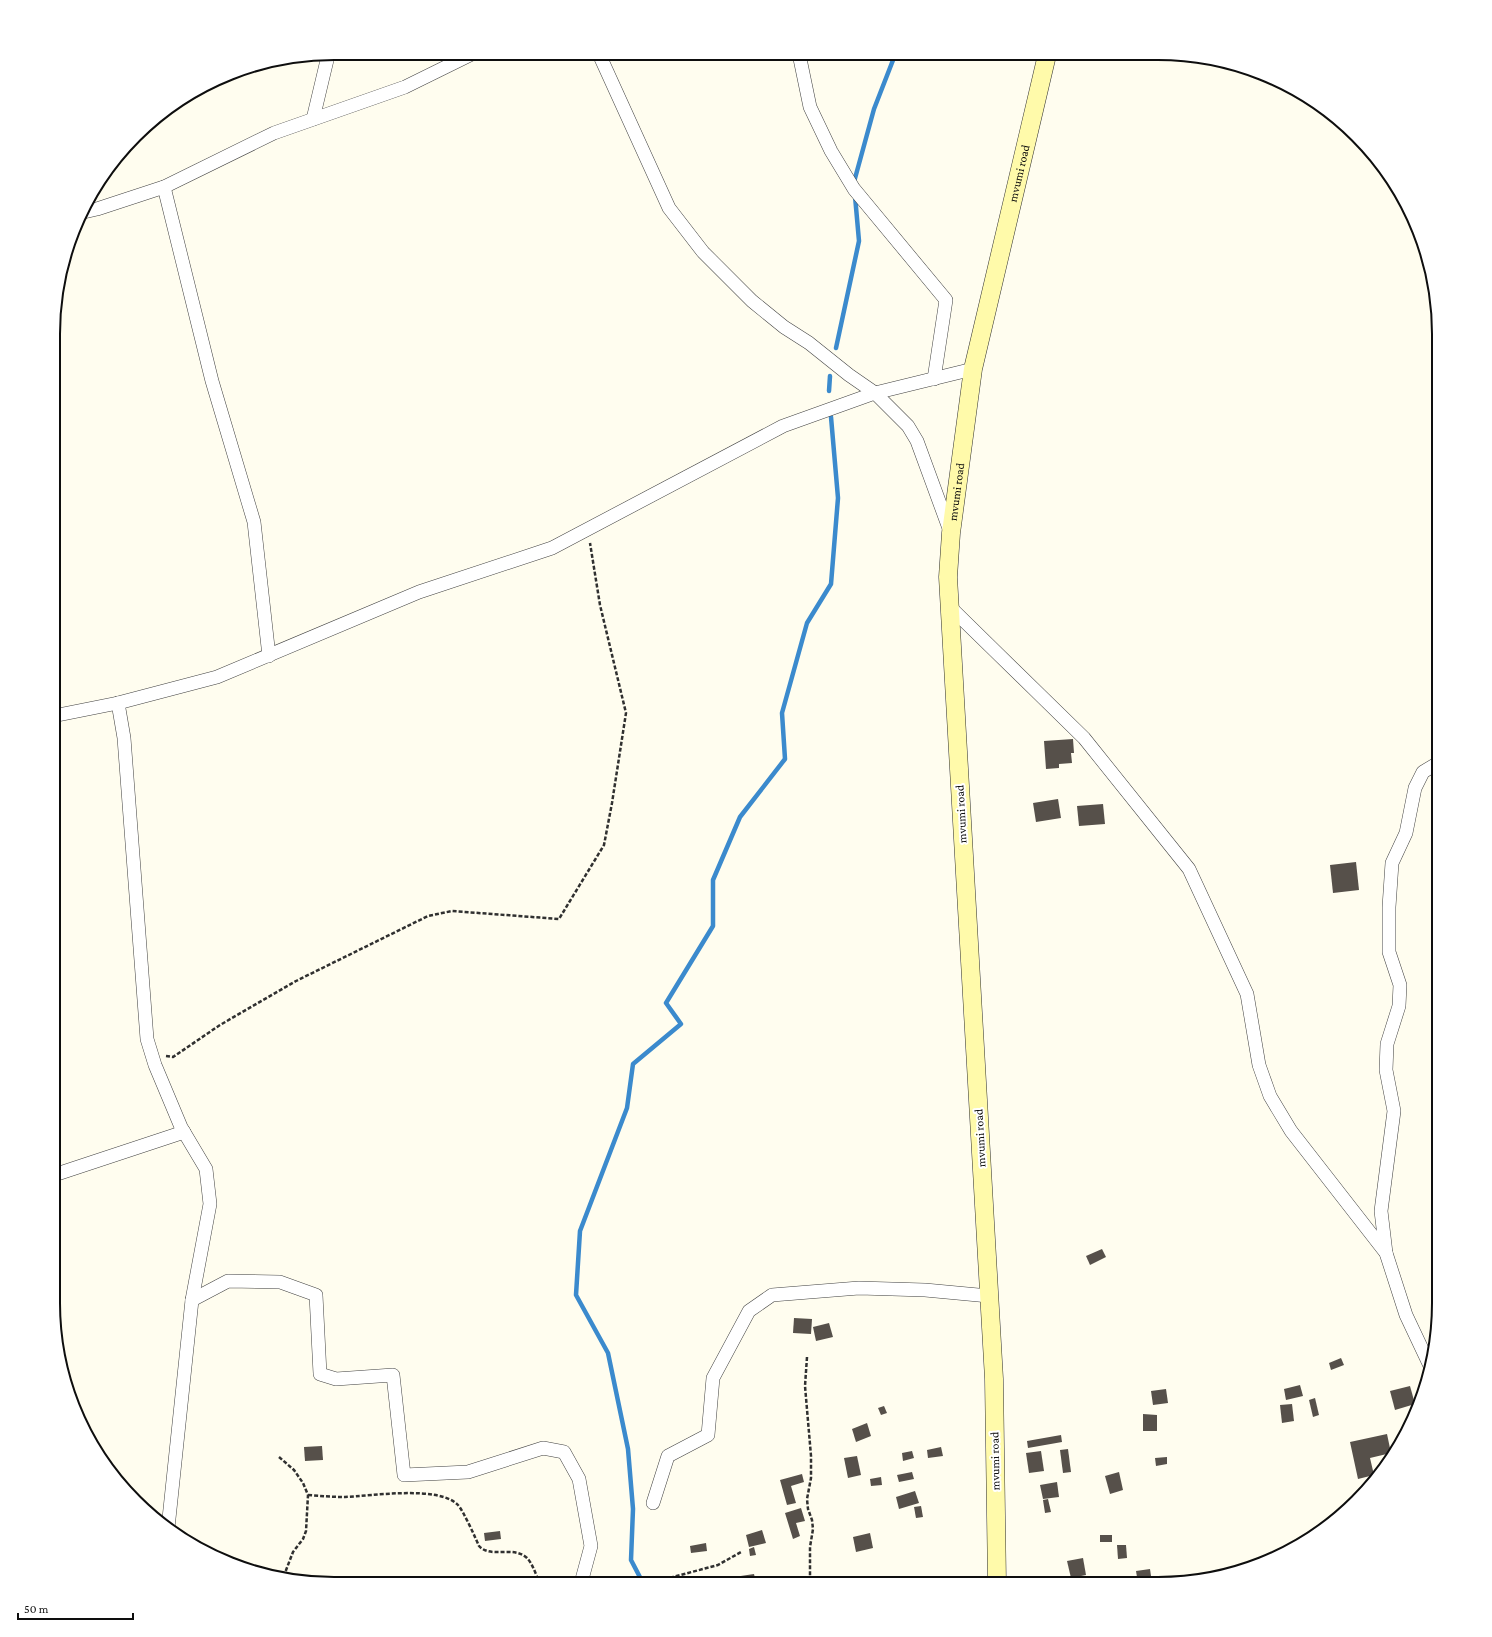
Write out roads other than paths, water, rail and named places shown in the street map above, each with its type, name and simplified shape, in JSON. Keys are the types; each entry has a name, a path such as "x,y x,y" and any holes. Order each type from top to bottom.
{"street":[{"path":"313,119 327,60"},
{"path":"89,211 164,187 274,133 405,87 460,60"},
{"path":"602,60 669,208 702,252 752,301 784,327 809,343 849,375 875,393 908,426 917,441 951,533"},
{"path":"800,60 810,107 831,151 854,189 946,300 934,379"},
{"name":"mvumi road","path":"997,1577 994,1379 948,577 951,533 973,369 1045,60"},
{"path":"164,187 212,381 254,522 269,656"},
{"path":"60,715 118,703 218,678 419,592 552,548 783,426 875,393 973,369"},
{"path":"949,606 1084,738 1189,869 1247,994 1259,1065 1270,1096 1291,1131 1386,1253"},
{"path":"118,703 124,738 147,1039 152,1055 184,1132 206,1169 210,1204 192,1300 169,1521"},
{"path":"1426,1358 1406,1315 1386,1253 1381,1211 1394,1111 1386,1070 1387,1044 1398,1006 1400,985 1389,952 1389,907 1392,863 1406,833 1415,788 1423,772 1432,767"},
{"path":"60,1173 184,1132"},
{"path":"192,1300 228,1281 280,1282 316,1295 320,1374 336,1379 393,1375 404,1475 468,1472 543,1448 564,1452 578,1479 591,1546 583,1577"},
{"path":"653,1503 668,1456 708,1435 713,1378 749,1311 772,1295 859,1288 925,1290 989,1296"}],"waterway":[{"path":"854,182 874,109 893,60"},
{"path":"836,348 859,241 855,196"},
{"path":"829,391 830,376"},
{"path":"640,1577 631,1560 633,1509 628,1449 608,1353 576,1295 580,1231 627,1108 633,1064 681,1024 666,1003 713,926 713,880 740,817 785,759 782,713 807,623 831,584 838,498 831,417"}]}
